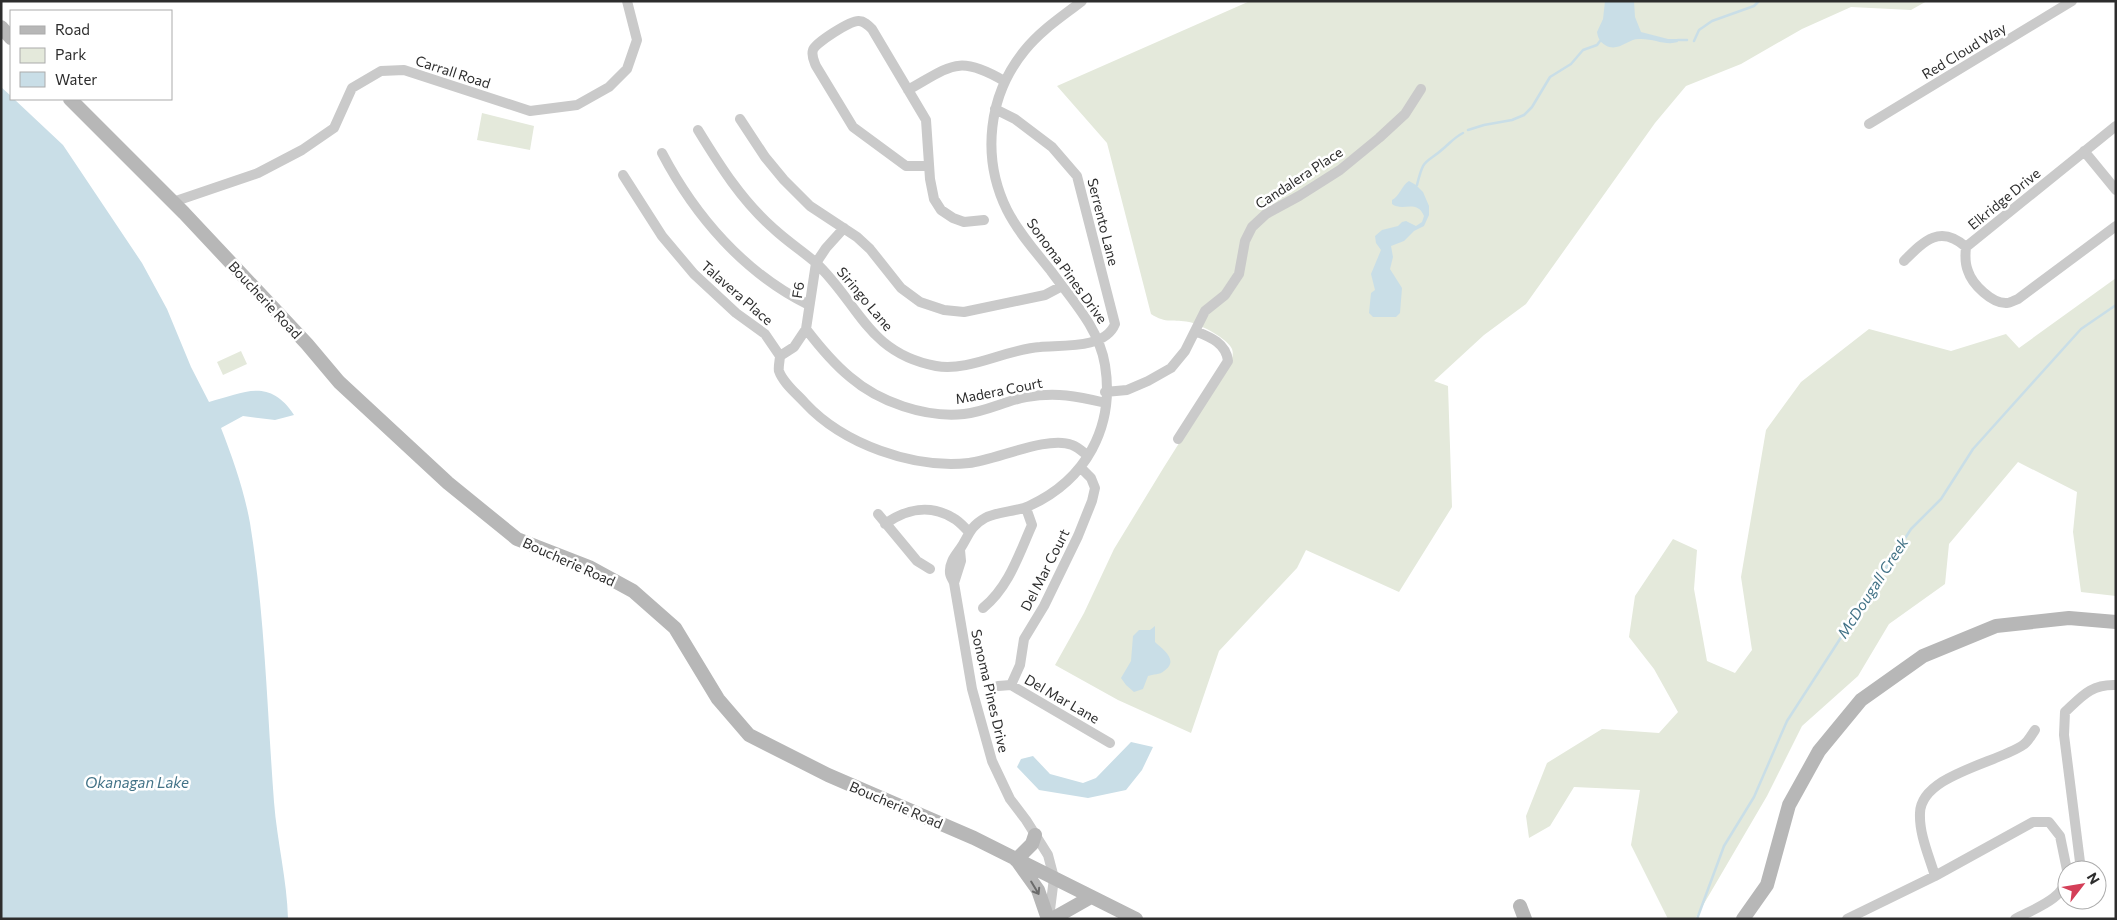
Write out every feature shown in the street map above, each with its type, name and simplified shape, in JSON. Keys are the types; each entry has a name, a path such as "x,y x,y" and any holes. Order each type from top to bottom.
{"main road":[{"path":"1,27 10,37"},
{"name":"Boucherie Road","path":"71,100 173,202 307,344 339,382 448,483 517,539 589,567 632,591 675,628 718,698 749,735 828,775 974,838 1136,919"},
{"path":"1743,919 1767,885 1790,805 1819,751 1861,700 1923,656 1996,626 2069,618 2116,622"},
{"path":"1035,835 1032,844 1016,860 1038,890 1050,919 1091,897"},
{"path":"1515,919 1520,906 1525,919"}],"street":[{"name":"Carrall Road","path":"173,202 258,174 302,150 334,128 352,88 381,71 404,70 530,111 577,104 609,87 627,69 637,40 627,1"},
{"name":"Sonoma Pines Drive","path":"1054,878 1048,855 1010,799 992,761 972,689 954,583 950,573 953,556 960,550 968,531 986,517 1026,508 1049,496 1066,484 1081,468 1098,438 1103,423 1106,397 1105,365 1098,342 1086,317 1026,240 1007,210 992,164 991,130 998,96 1004,81 1025,50 1041,33 1082,1"},
{"name":"Red Cloud Way","path":"1869,124 2072,1"},
{"path":"929,166 906,166 854,127 816,66 812,57 813,50 817,44 853,22 864,22 872,29 926,120 929,166 934,200 941,210 964,222 984,220"},
{"path":"908,90 950,67 963,65 981,68 1004,81"},
{"name":"Candalera Place","path":"1106,397 1148,381 1171,368 1185,351 1205,311 1226,295 1239,274 1245,241 1252,227 1266,214 1340,170 1405,114 1421,89"},
{"name":"Serrento Lane","path":"995,109 1015,119 1052,147 1067,162 1077,176 1115,324 1112,333 1098,342"},
{"path":"740,118 765,157 784,180 810,206 857,237 870,249 901,288 920,302 944,310 964,312 1045,295 1062,286"},
{"name":"Elkridge Drive","path":"2116,126 1966,247 1965,260 1968,272 1976,285 1992,299 2006,303 2018,299 2116,226"},
{"name":"Siringo Lane","path":"698,130 723,172 744,199 773,229 816,263 838,288 864,323 885,344 904,356 934,366 951,368 1033,347 1098,342"},
{"path":"2084,152 2116,190"},
{"path":"662,153 677,181 703,217 730,249 770,282 790,296 809,305"},
{"name":"Talavera Place","path":"623,174 662,236 694,274 736,313 765,334 780,356 778,370 785,381 810,408 840,430 873,448 899,457 940,464 968,463 1008,455 1032,446 1057,443 1072,445 1088,456"},
{"name":"F6","path":"780,356 794,347 806,329 816,263 826,248 844,228"},
{"path":"1904,261 1925,241 1935,237 1946,235 1966,247"},
{"name":"Madera Court","path":"806,329 850,378 874,394 905,407 936,414 964,414 1025,397 1059,393 1106,397"},
{"path":"1178,439 1228,361 1227,353 1221,345 1212,338 1195,331"},
{"name":"Del Mar Court","path":"1011,686 1020,665 1024,639 1044,606 1078,536 1092,501 1095,488 1091,478 1081,468"},
{"path":"983,608 992,601 1005,585 1032,525 1026,508"},
{"path":"886,524 897,515 910,510 938,511 954,518 968,531"},
{"path":"878,514 917,561 930,570"},
{"path":"2080,860 2064,735 2065,712 2083,695 2101,684 2116,685"},
{"name":"Del Mar Lane","path":"998,686 1011,686 1110,743"},
{"path":"1935,876 1922,832 1920,812 1926,794 1953,776 2025,744 2035,730"},
{"path":"1847,919 1935,876 2032,822 2049,822 2060,836 2065,860"},
{"path":"1050,919 1054,878"},
{"path":"2015,919 2053,899 2057,894"}],"green space":[{"path":"1250,1 1927,1 1911,10 1851,7 1802,29 1741,64 1686,86 1655,123 1526,304 1484,335 1434,381 1448,386 1452,507 1399,592 1306,550 1297,568 1219,651 1191,733 1118,700 1055,665 1084,613 1114,549 1229,364 1233,353 1229,345 1220,337 1194,323 1170,321 1151,314 1107,143 1057,86"},
{"path":"482,113 534,126 530,150 477,140"},
{"path":"2116,278 2116,596 2081,592 2073,532 2077,492 2018,462 1949,544 1945,584 1889,624 1858,676 1802,726 1767,796 1695,919 1668,919 1631,845 1640,790 1574,787 1550,826 1529,838 1526,816 1547,763 1602,729 1659,733 1678,712 1654,669 1629,637 1635,596 1673,539 1697,550 1694,589 1707,661 1735,673 1752,650 1741,577 1766,430 1801,382 1869,329 1951,351 2006,334 2019,348"},
{"path":"241,351 247,364 223,375 217,362"}],"water":[{"path":"1605,1 1634,1 1635,17 1641,32 1668,39 1677,39 1678,42 1668,43 1639,39 1618,47 1605,45 1600,40 1597,32 1603,19"},
{"name":"Okanagan Lake","path":"1,87 10,95 10,100 15,100 63,145 142,263 167,309 191,367 209,402 245,392 265,392 285,403 294,415 275,420 243,416 221,428 245,499 255,558 262,627 274,802 288,919 1,919"},
{"path":"1409,181 1423,192 1429,206 1429,215 1424,226 1414,231 1404,241 1391,246 1393,257 1390,269 1402,288 1400,313 1396,317 1373,317 1369,313 1371,293 1375,290 1371,274 1381,250 1376,243 1375,236 1382,230 1398,226 1406,221 1416,226 1422,222 1424,216 1417,208 1400,207 1392,204 1392,200"},
{"path":"1155,626 1155,642 1168,655 1170,663 1162,672 1148,676 1143,689 1134,692 1121,678 1131,661 1133,636 1139,630 1150,630"},
{"path":"1131,742 1153,747 1142,770 1126,790 1088,798 1039,790 1017,767 1021,759 1033,756 1050,774 1083,783 1096,778"}],"waterway":[{"path":"1694,41 1699,30 1712,21 1754,6 1759,1"},
{"path":"1678,40 1687,40"},
{"path":"1468,130 1512,120 1524,115 1532,107 1550,77 1571,64 1583,50 1597,45 1600,41"},
{"path":"1417,185 1426,162 1463,133"},
{"name":"McDougall Creek","path":"1697,919 1724,846 1754,797 1787,721 1911,529 1941,499 1973,449 2081,329 2116,305"}]}
